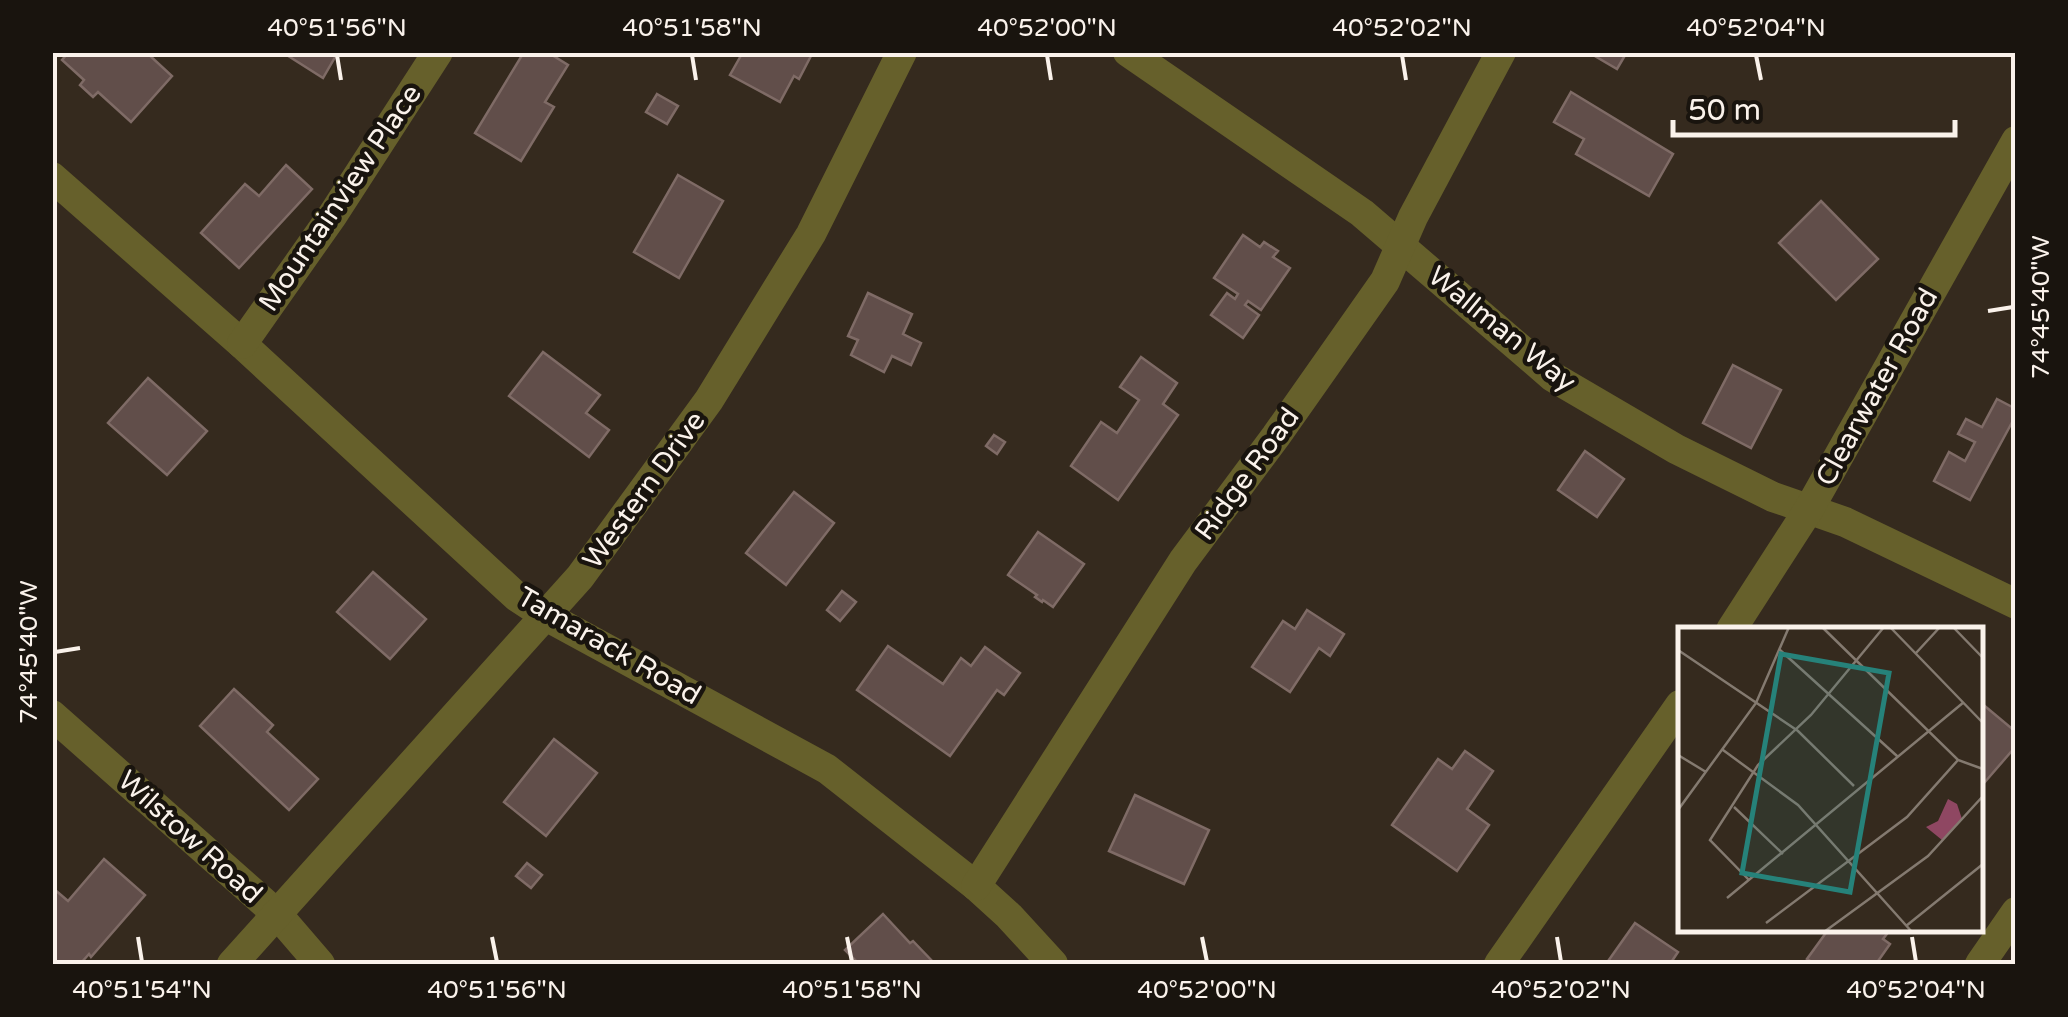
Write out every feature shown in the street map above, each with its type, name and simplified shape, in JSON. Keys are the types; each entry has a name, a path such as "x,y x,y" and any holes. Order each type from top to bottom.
{"street":[{"name":"Mountainview Place","path":"242,344 332,216 438,52"},
{"name":"Western Drive","path":"232,964 580,577 709,400 811,234 902,52"},
{"name":"Wallman Way","path":"1128,52 1362,213 1553,377 1676,450 1773,497 1845,522 2016,604"},
{"name":"Ridge Road","path":"976,886 1183,561 1385,280 1500,52"},
{"name":"Clearwater Road","path":"1734,627 1808,510 2016,141"},
{"name":"Tamarack Road","path":"52,176 517,596 546,616 826,769 976,886 1053,964"},
{"path":"1499,964 1678,708"},
{"name":"Wilstow Road","path":"52,715 277,914 320,964"},
{"path":"1980,964 2016,912"}],"building":[{"path":"69,52 146,52 172,76 131,122 98,92 93,97 80,85 84,80 62,60"},
{"path":"282,52 338,52 323,78"},
{"path":"524,52 547,52 568,65 545,102 554,107 521,161 475,133"},
{"path":"743,52 813,52 799,79 794,76 780,102 730,75"},
{"path":"1588,52 1627,52 1617,69"},
{"path":"1571,92 1673,154 1649,196 1576,154 1584,139 1554,122"},
{"path":"657,94 678,106 667,124 646,112"},
{"path":"286,165 312,189 239,268 201,233 245,184 259,196"},
{"path":"678,175 723,201 679,278 634,252"},
{"path":"1821,201 1878,259 1836,300 1779,243"},
{"path":"1243,235 1260,247 1264,242 1278,251 1273,257 1290,268 1261,310 1248,301 1245,305 1259,315 1243,338 1211,315 1227,293 1235,299 1238,294 1214,278"},
{"path":"868,293 912,314 903,334 921,343 911,365 892,356 884,372 851,355 858,340 848,336"},
{"path":"543,352 600,395 586,413 609,430 589,457 509,396"},
{"path":"1141,357 1177,383 1163,404 1178,415 1118,500 1071,466 1101,422 1117,433 1139,400 1120,387"},
{"path":"1733,365 1781,390 1751,448 1703,423"},
{"path":"148,378 207,431 167,475 108,423"},
{"path":"1997,399 2016,409 2016,415 1970,500 1934,481 1949,452 1965,461 1975,442 1958,434 1966,419 1982,427"},
{"path":"994,435 1005,442 997,454 986,446"},
{"path":"1585,451 1624,479 1597,517 1558,490"},
{"path":"794,492 834,523 786,585 746,553"},
{"path":"1038,532 1084,564 1053,607 1008,575"},
{"path":"373,572 426,619 390,659 337,612"},
{"path":"842,591 856,602 840,621 827,610"},
{"path":"1307,610 1344,634 1330,656 1319,648 1290,692 1252,667 1283,621 1295,629"},
{"path":"888,646 943,684 961,658 971,666 985,647 1020,673 1004,695 997,690 950,756 857,690"},
{"path":"234,689 273,725 267,732 318,779 289,810 200,726"},
{"path":"1983,704 2016,732 2016,746 1985,782"},
{"path":"554,739 597,773 546,836 504,802"},
{"path":"1465,751 1493,771 1467,809 1489,825 1457,871 1392,825 1438,759 1452,769"},
{"path":"1135,795 1209,830 1184,884 1109,851"},
{"path":"104,859 145,895 91,957 89,954 80,964 57,964 52,960 52,891 68,901"},
{"path":"527,863 542,875 531,888 516,876"},
{"path":"883,914 935,964 859,964 845,950"},
{"path":"1635,923 1678,952 1670,964 1606,964"},
{"path":"1827,932 1888,932 1883,939 1890,944 1876,964 1815,964 1807,959"}]}
